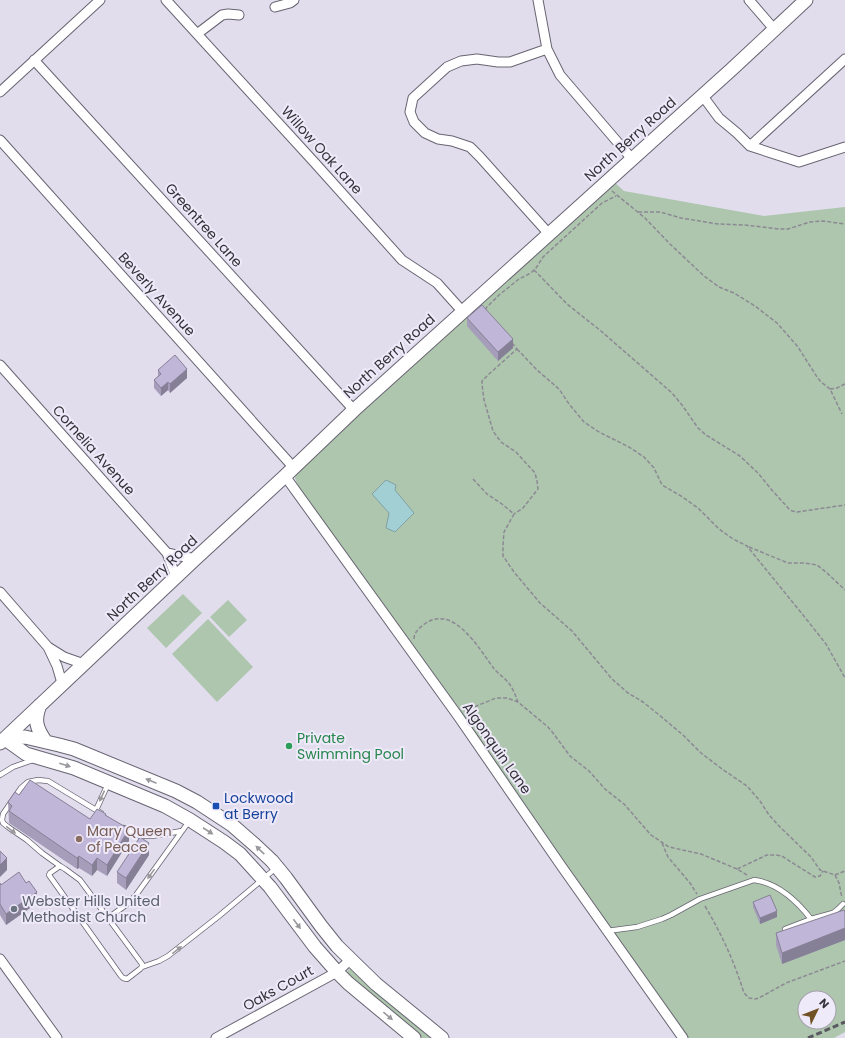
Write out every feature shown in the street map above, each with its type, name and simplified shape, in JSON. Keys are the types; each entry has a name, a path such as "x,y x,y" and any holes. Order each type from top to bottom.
{"main road":[{"name":"North Berry Road","path":"2,738 84,664 176,576 290,472 354,410 806,0"},
{"path":"40,704 36,723 39,732 46,742"},
{"path":"2,738 25,737 74,750 176,792 199,804 232,825 255,844 277,867 325,931 350,960 376,984 442,1038"},
{"path":"2,738 26,754 74,768 165,806 190,820 240,854 270,887 337,972 414,1038"},
{"path":"108,783 116,766"},
{"path":"190,820 199,804"}],"street":[{"path":"0,92 100,0"},
{"name":"Willow Oak Lane","path":"166,0 402,260 437,283 463,312"},
{"path":"276,7 290,3 294,0"},
{"path":"538,0 546,49 560,75 632,159"},
{"path":"749,0 774,29"},
{"path":"197,34 222,15 239,15"},
{"path":"546,49 510,62 477,59 461,61 447,66 413,98 410,112 414,122 425,132 438,139 452,141 470,147 549,234"},
{"path":"750,146 845,59"},
{"name":"Greentree Lane","path":"34,60 354,410"},
{"path":"702,95 719,118 750,146 799,162 845,147"},
{"name":"Beverly Avenue","path":"0,140 290,472"},
{"name":"Cornelia Avenue","path":"0,365 168,553 176,576"},
{"name":"Algonquin Lane","path":"290,472 562,867 683,1038"},
{"path":"168,553 195,559"},
{"path":"0,592 48,647 57,666 62,683"},
{"path":"48,647 64,657 84,664"},
{"path":"0,959 57,1038"},
{"name":"Oaks Court","path":"216,1038 337,972 350,960"}],"lane":[{"path":"2,774 39,758"},
{"path":"105,816 48,781 42,780 28,782 25,784 2,814 2,820 8,828 27,840 80,880 142,964 142,967"},
{"path":"96,810 108,783"},
{"path":"108,918 126,905 136,895 190,820"},
{"path":"121,826 140,836 152,836 182,831"},
{"path":"60,866 49,875 123,978 127,978 142,967 160,961 168,956 219,916 277,867"},
{"path":"607,931 637,926 662,919 700,899 754,880 769,884 787,894 798,903 811,919"},
{"path":"785,929 811,919 833,913 843,904"}],"path":[{"path":"605,183 616,196 638,212 704,276 720,287 734,293 755,306 777,323 798,347 817,377 830,389 842,414"},
{"path":"486,310 486,308 499,295 519,279 534,270 541,258 602,203 616,196"},
{"path":"638,212 660,212 681,218 718,224 745,225 779,229 788,229 810,222 823,221 845,224"},
{"path":"534,270 567,304 601,331 672,393 698,428 706,435 740,456 749,464 789,509 797,512 845,505"},
{"path":"508,338 537,370 559,389 584,422 598,432 629,447 644,457 654,468 662,485 698,508 719,529 733,539 788,564 805,563 817,565 828,573 845,590"},
{"path":"517,349 482,381 484,400 493,431 501,442 516,452 528,465 535,473 537,481 538,490 523,508 514,514 504,532 503,556 514,572 540,603 572,631 612,679 628,693 643,702 658,714 683,735 701,753 747,786 760,801 769,815 808,853 820,870 835,875 845,871"},
{"path":"830,389 838,388 845,384"},
{"path":"473,479 486,494 514,514"},
{"path":"747,546 826,644 845,678"},
{"path":"415,642 415,633 420,627 429,621 441,619 455,623 477,645 495,669 510,685 518,702"},
{"path":"461,705 466,707 474,707 496,698 506,698 518,702 548,728 570,756 589,771 605,789 624,804 645,829 662,843 669,847 701,854 737,869 754,880"},
{"path":"662,843 665,852 690,883 727,945 744,993 749,998 759,998 786,983 845,961"},
{"path":"737,869 772,854 782,856 815,877 820,876 823,871"},
{"path":"835,875 839,883 843,904"}],"shaded area":[{"path":"614,182 624,191 764,216 845,207 845,1032 834,1038 688,1038 298,487 295,478 297,472 418,359"},
{"path":"386,480 396,485 395,490 414,513 395,532 386,528 389,513 372,494"},
{"path":"183,594 202,613 166,648 147,628"},
{"path":"228,600 247,620 229,637 210,617"},
{"path":"208,619 253,667 217,702 172,654"},
{"path":"353,969 435,1038 422,1038 363,989 347,973 348,970"}],"building":[{"path":"482,305 513,339 498,352 467,318"},
{"path":"175,355 187,369 170,384 168,382 161,388 154,380 161,374 158,370"},
{"path":"30,780 90,819 97,809 129,829 107,865 97,858 92,865 79,856 77,858 9,811 12,806 8,802 15,792 19,795"},
{"path":"140,837 149,843 126,878 117,872"},
{"path":"0,851 7,858 0,865"},
{"path":"19,872 26,883 29,881 37,892 6,914 0,904 0,883 1,885"},
{"path":"770,895 777,911 760,918 753,902"},
{"path":"844,910 845,928 782,953 776,933"}],"railway":[{"path":"808,1038 845,1022"}],"place":[{"name":"Private Swimming Pool","path":"289,746"},
{"name":"Lockwood at Berry","path":"216,806"},
{"name":"Mary Queen of Peace","path":"79,839"},
{"name":"Webster Hills United Methodist Church","path":"14,909"}]}
